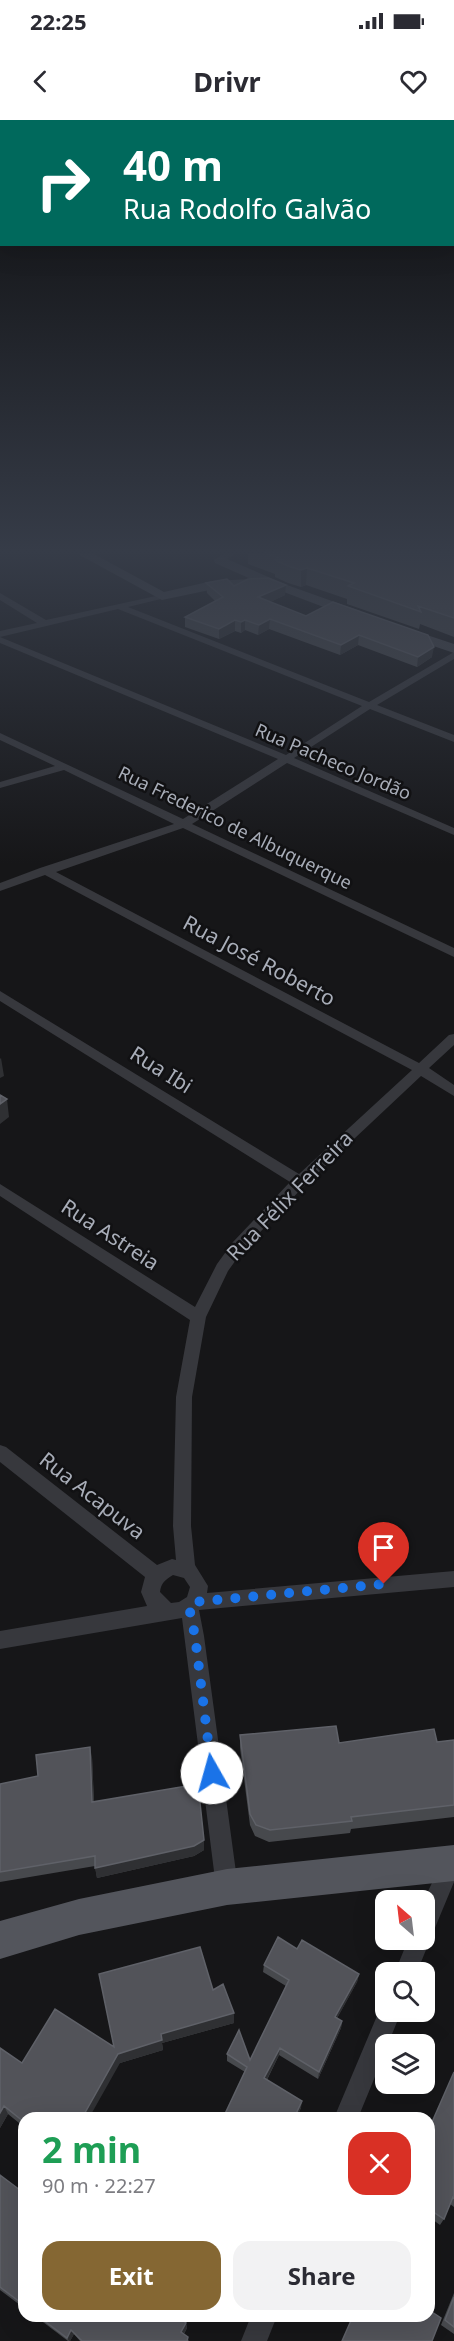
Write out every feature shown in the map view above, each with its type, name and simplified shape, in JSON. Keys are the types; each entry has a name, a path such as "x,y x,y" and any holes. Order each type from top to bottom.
{"main road":[{"path":"0,1940 90,1915 227,1887 452,1863"}],"street":[{"name":"Rua Pacheco Jordão","path":"40,657 287,759 454,832"},
{"path":"245,657 454,739"},
{"path":"0,887 44,870 184,824 369,706 451,657"},
{"name":"Rua Frederico de Albuquerque","path":"0,736 454,953"},
{"path":"0,785 64,767"},
{"name":"Rua José Roberto","path":"44,870 419,1068 454,1091"},
{"name":"Rua Ibi","path":"0,995 300,1180"},
{"name":"Rua Félix Ferreira","path":"186,1569 182,1526 184,1397 198,1317 222,1268 238,1246 300,1180 454,1038"},
{"name":"Rua Astreia","path":"0,1189 198,1317"},
{"name":"Rua Acapuva","path":"0,1452 156,1575"},
{"path":"172,1567 186,1569 196,1578 200,1586 185,1607 155,1604 150,1595 150,1586 162,1570 172,1567"},
{"path":"0,1640 185,1607 454,1579"},
{"path":"185,1607 195,1636 227,1887"},
{"path":"435,1902 452,1863"},
{"path":"348,2112 386,2022"},
{"path":"254,2341 262,2322"}],"building":[{"path":"0,1095 7,1099 0,1104"},
{"path":"336,1726 339,1743 434,1729 437,1742 454,1740 454,1805 351,1817 352,1821 270,1830 256,1825 250,1814 240,1735"},
{"path":"90,1747 92,1802 198,1784 204,1840 194,1846 95,1868 95,1856 0,1872 0,1784 38,1776 36,1755"},
{"path":"278,1937 297,1949 302,1940 359,1974 335,2017 342,2021 319,2072 280,2048 264,2078 302,2101 297,2112 226,2112 247,2067 227,2054 239,2030 250,2060 289,1980 264,1965"},
{"path":"200,1947 213,1990 223,1984 234,2013 161,2034 162,2040 118,2054 85,2112 18,2112 18,2117 4,2106 0,2113 0,2048 22,2063 55,2009 114,2047 99,1974"},
{"path":"454,2072 454,2198 444,2219 435,2213 435,2115"},
{"path":"0,2175 18,2188 18,2300 0,2287"},
{"path":"454,2297 454,2327 445,2320"},
{"path":"435,2314 441,2318 432,2341 342,2341 350,2322 435,2322"},
{"path":"46,2322 185,2322 181,2332 188,2337 187,2341 82,2341 71,2330 67,2338"}],"route":[{"path":"212,1773 195,1636 189,1607 195,1602 245,1596 384,1584"}]}
